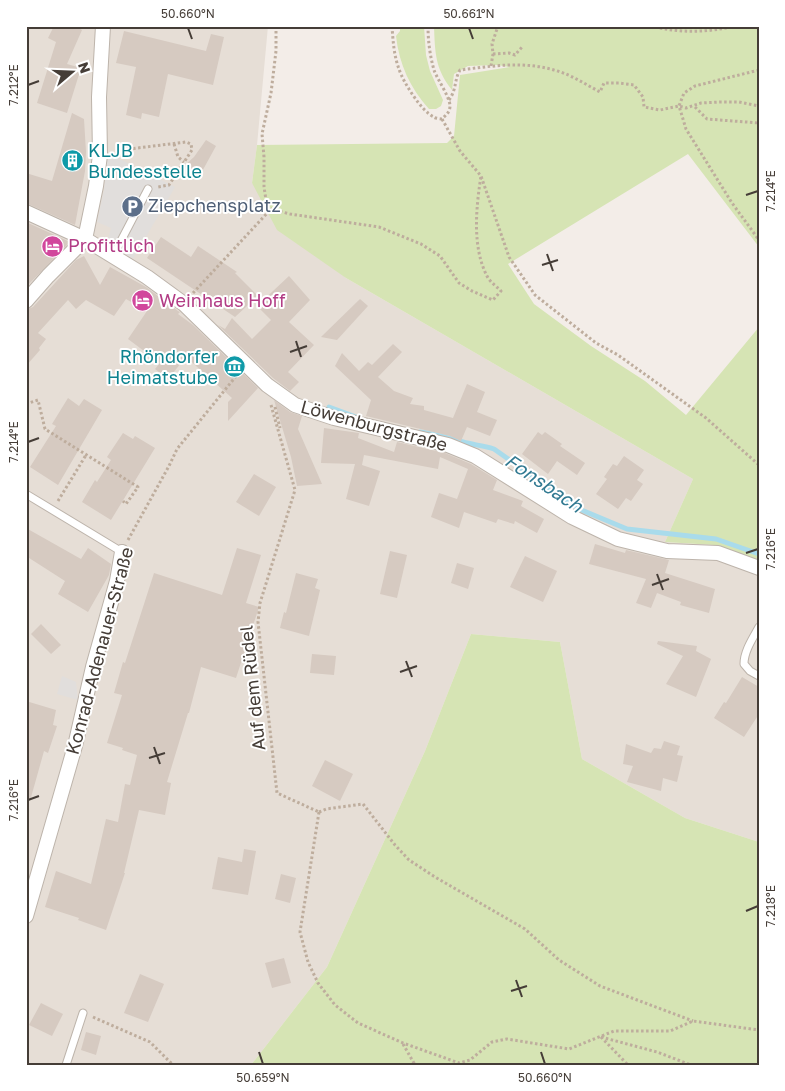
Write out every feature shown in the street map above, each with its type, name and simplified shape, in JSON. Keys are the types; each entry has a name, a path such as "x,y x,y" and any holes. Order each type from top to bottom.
{"street":[{"path":"26,301 85,239 96,186 100,155 99,96 103,26"},
{"name":"Löwenburgstraße","path":"26,212 85,239 147,277 184,304 269,386 295,405 334,418 448,445 475,456 572,517 618,539 667,551 718,553 759,568"},
{"name":"Konrad-Adenauer-Straße","path":"26,916 76,746 93,667 117,581 122,552"}],"lane":[{"path":"113,256 148,189"},
{"path":"26,494 122,552"},
{"path":"759,627 744,658 744,664 750,671 759,676"},
{"path":"66,1065 83,1013"}],"path":[{"path":"276,26 275,60 262,134 264,186 266,200 271,209 290,214 379,227 421,244 440,256 459,283 493,300 501,291 488,278 478,246 478,198 481,176"},
{"path":"392,26 393,45 399,70 415,98 434,118 442,119"},
{"path":"428,26 434,70 449,100 450,107 442,119"},
{"path":"491,66 492,44 498,26"},
{"path":"650,26 684,32 700,32 734,26"},
{"path":"493,54 509,53 515,55 522,47"},
{"path":"449,100 455,92 456,76 460,70 525,64 555,70 579,80 600,92 604,83 634,85 643,97 644,107 660,110 679,106 686,108 695,107 702,104 720,102 739,102 759,106"},
{"path":"759,70 695,86 684,93 679,106 686,129 732,203 759,240"},
{"path":"695,107 707,119 759,124"},
{"path":"442,119 460,151 481,176 509,258 535,295 596,343 618,355 706,418 759,465"},
{"path":"114,156 121,150 186,142 191,144 192,150 169,185 148,189"},
{"path":"174,144 178,157 184,162"},
{"path":"184,304 271,209"},
{"name":"Konrad-Adenauer-Straße","path":"122,552 177,449 232,381"},
{"name":"Auf dem Rüdel","path":"269,386 295,490 260,603 258,622 277,793 319,812"},
{"path":"26,404 38,400 44,429 138,487 126,504 123,501"},
{"path":"52,511 86,455"},
{"path":"693,1021 670,1031 614,1031 569,1049 507,1039 492,1042 470,1060 459,1063 403,1043 358,1023 335,1005 318,983 308,962 300,932 319,812 326,809 363,804 409,860 525,930 559,960 600,986 693,1021 759,1030"},
{"path":"83,1013 150,1042 173,1065"},
{"path":"600,1037 628,1065"},
{"path":"600,1037 657,1052 691,1065"},
{"path":"403,1043 416,1065"}],"shaded area":[{"path":"26,26 268,26 252,183 346,278 693,479 665,542 714,545 759,561 759,842 685,818 582,759 560,642 471,634 425,751 327,967 251,1065 26,1065"},
{"name":"Ziepchensplatz","path":"108,153 175,187 133,259 107,243 111,228 97,222 104,190"},
{"path":"62,676 76,682 78,700 57,694"}],"green space":[{"path":"400,26 424,26 426,55 430,71 443,100 441,106 436,109 429,109 422,101 411,84 403,66 396,36 400,31"},
{"path":"434,26 759,26 759,247 688,154 508,264 534,304 591,346 645,381 686,415 759,327 759,561 714,545 665,542 693,479 346,278 277,230 252,183 257,145 447,143 454,136 460,75 510,67 497,65 468,66 454,74 452,90 442,75 437,60"},
{"path":"471,634 560,642 582,759 685,818 759,842 759,1065 251,1065 327,967 425,751"}],"building":[{"path":"54,26 75,26 82,30 67,64 81,68 67,113 37,103 56,42 48,38"},
{"path":"124,31 206,51 211,34 224,37 213,85 168,74 159,117 142,113 141,119 126,115 136,67 116,63"},
{"name":"KLJB Bundesstelle","path":"72,113 84,119 86,152 85,171 75,225 26,203 26,173 52,181"},
{"path":"206,140 216,146 199,177 184,166 194,157"},
{"path":"26,222 70,242 26,287"},
{"path":"161,237 191,257 198,246 237,272 235,273 258,296 235,317 147,258"},
{"path":"84,256 100,285 110,267 146,287 180,312 178,314 193,325 258,388 228,421 228,402 232,398 186,357 168,379 155,369 160,363 128,339 147,311 126,299 114,316 86,300 76,309 68,300 38,333 46,339 39,348 40,350 26,366 26,310 33,307 76,260"},
{"path":"289,276 310,300 289,322 314,345 288,372 299,382 290,391 273,378 218,325 225,329 232,318 252,339 271,320 257,306"},
{"path":"360,299 368,306 337,340 321,337"},
{"path":"393,344 402,352 378,377 394,391 413,398 410,404 424,406 424,410 453,418 467,384 485,392 477,412 497,420 490,436 467,427 461,441 450,436 366,416 371,400 335,366 342,353 359,371 368,362 372,365"},
{"path":"68,398 79,406 84,399 102,410 58,485 30,467 56,426 52,424"},
{"path":"274,400 290,412 302,416 298,429 322,484 297,486 291,457"},
{"path":"324,428 359,433 358,438 394,452 397,442 445,453 471,464 497,480 493,490 523,501 521,506 544,519 537,533 515,521 514,524 498,519 496,523 464,512 459,528 431,517 439,493 457,499 468,469 440,457 438,469 364,455 362,465 380,471 369,506 346,499 355,464 321,463"},
{"path":"538,432 542,435 545,432 562,444 560,446 585,463 577,475 557,461 548,474 522,454"},
{"path":"123,433 133,439 135,436 155,448 111,520 82,502 95,480 97,482 111,460 107,457"},
{"path":"624,456 644,470 637,480 643,484 631,501 626,498 618,509 596,494 607,479 604,477 613,464 617,466"},
{"path":"254,474 276,487 259,516 236,502"},
{"path":"26,528 81,559 88,548 111,564 109,575 88,612 58,594 65,581 26,556"},
{"path":"595,544 625,553 626,550 669,560 665,573 715,589 709,613 680,605 681,602 657,593 651,608 636,603 646,579 589,564"},
{"path":"237,548 261,555 246,603 259,607 236,678 201,667 189,713 167,782 171,783 165,815 139,810 125,873 106,930 78,920 79,918 45,907 56,871 91,884 106,819 118,822 125,784 130,785 137,755 107,743 122,695 114,693 154,573 222,595"},
{"path":"390,551 407,555 397,598 380,594"},
{"path":"525,556 557,571 543,602 510,587"},
{"path":"457,563 474,568 468,589 451,583"},
{"path":"296,573 318,579 315,588 320,590 309,636 280,628 284,612 286,613"},
{"path":"41,624 61,645 51,654 31,634"},
{"path":"658,641 697,646 696,651 711,659 696,697 666,684 683,656 657,644"},
{"path":"312,654 336,656 334,675 310,673"},
{"path":"742,677 759,687 759,714 744,737 714,718"},
{"path":"26,701 56,710 53,725 57,726 48,753 44,751 30,801 26,800"},
{"path":"664,741 680,746 677,755 683,756 677,782 663,778 661,791 627,782 633,766 623,764 626,744 651,753 654,748 661,749"},
{"path":"325,760 353,774 340,801 312,786"},
{"path":"244,849 256,851 248,895 212,889 218,857 242,862"},
{"path":"281,874 296,878 290,903 275,899"},
{"path":"284,958 291,983 272,988 265,963"},
{"path":"140,974 164,984 148,1022 124,1013"},
{"path":"41,1003 63,1014 52,1036 29,1025"},
{"path":"86,1032 101,1036 96,1055 81,1050"}],"waterway":[{"name":"Fonsbach","path":"329,407 356,417"},
{"name":"Fonsbach","path":"420,432 494,449 579,509 627,529 716,539 759,554"}],"place":[{"name":"KLJB Bundesstelle","path":"72,161"},
{"name":"Ziepchensplatz","path":"132,206"},
{"name":"Profittlich","path":"52,246"},
{"name":"Weinhaus Hoff","path":"143,301"},
{"name":"Rhöndorfer Heimatstube","path":"234,367"}]}
